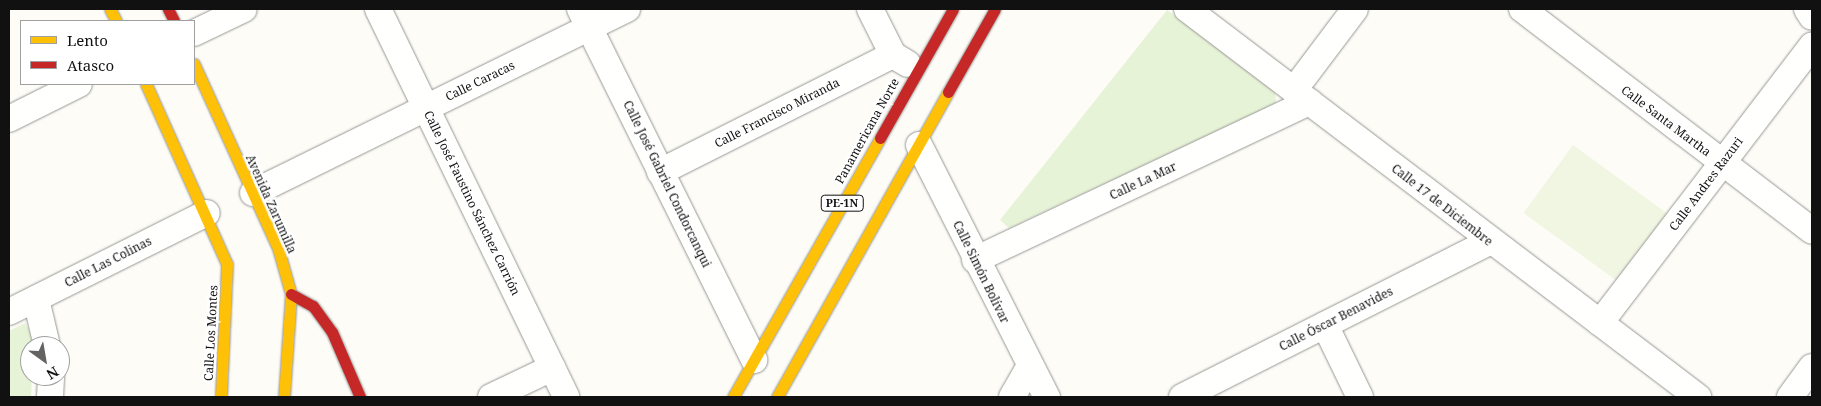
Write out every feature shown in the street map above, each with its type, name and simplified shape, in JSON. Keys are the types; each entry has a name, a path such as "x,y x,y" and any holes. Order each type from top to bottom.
{"main road":[{"name":"Panamericana Norte","path":"733,397 952,9"},
{"name":"PE-1N","path":"777,397 995,9"},
{"name":"Avenida Zarumilla","path":"195,66 278,248 291,294 284,397"},
{"path":"146,85 207,213"},
{"name":"Calle Los Montes","path":"207,213 226,264 229,288 221,397"},
{"path":"291,294 313,306 332,332 360,397"}],"street":[{"path":"195,34 244,9"},
{"name":"Calle José Faustino Sánchez Carrión","path":"378,9 566,397"},
{"name":"Calle Caracas","path":"252,193 426,108 585,18 627,9"},
{"path":"870,9 893,55 918,69"},
{"name":"Calle 17 de Diciembre","path":"1187,9 1489,242 1698,397"},
{"name":"Calle La Mar","path":"975,260 1302,96 1355,9"},
{"name":"Calle Santa Martha","path":"1522,9 1722,164 1812,231"},
{"path":"1807,9 1812,17"},
{"name":"Calle José Gabriel Condorcanqui","path":"585,18 754,360"},
{"name":"Calle Andres Razuri","path":"1600,323 1812,46"},
{"name":"Calle Francisco Miranda","path":"660,172 893,55"},
{"path":"9,119 77,85"},
{"name":"Calle Simón Bolívar","path":"919,145 1029,368 1047,397"},
{"name":"Calle Las Colinas","path":"9,312 207,213"},
{"name":"Calle Óscar Benavides","path":"1182,397 1489,242"},
{"path":"36,299 45,336"},
{"path":"1325,325 1360,397"},
{"path":"1790,397 1812,367"},
{"path":"491,397 552,368"},
{"path":"1012,397 1029,368"}],"green space":[{"path":"1167,10 1275,89 1276,104 1009,228 1000,220"},
{"path":"1573,145 1669,215 1620,283 1524,213"},
{"path":"25,323 32,336 20,336 20,386 32,386 31,397 9,397 9,331"}],"traffic: slow":[{"path":"110,9 116,20"},
{"path":"195,66 278,248 291,294 284,397"},
{"path":"146,85 227,264 221,397"},
{"path":"777,397 948,92"},
{"path":"733,397 880,138"}],"traffic: jam":[{"path":"168,9 174,20"},
{"path":"880,138 953,9"},
{"path":"948,92 995,9"},
{"path":"291,294 313,306 332,332 360,397"}]}
